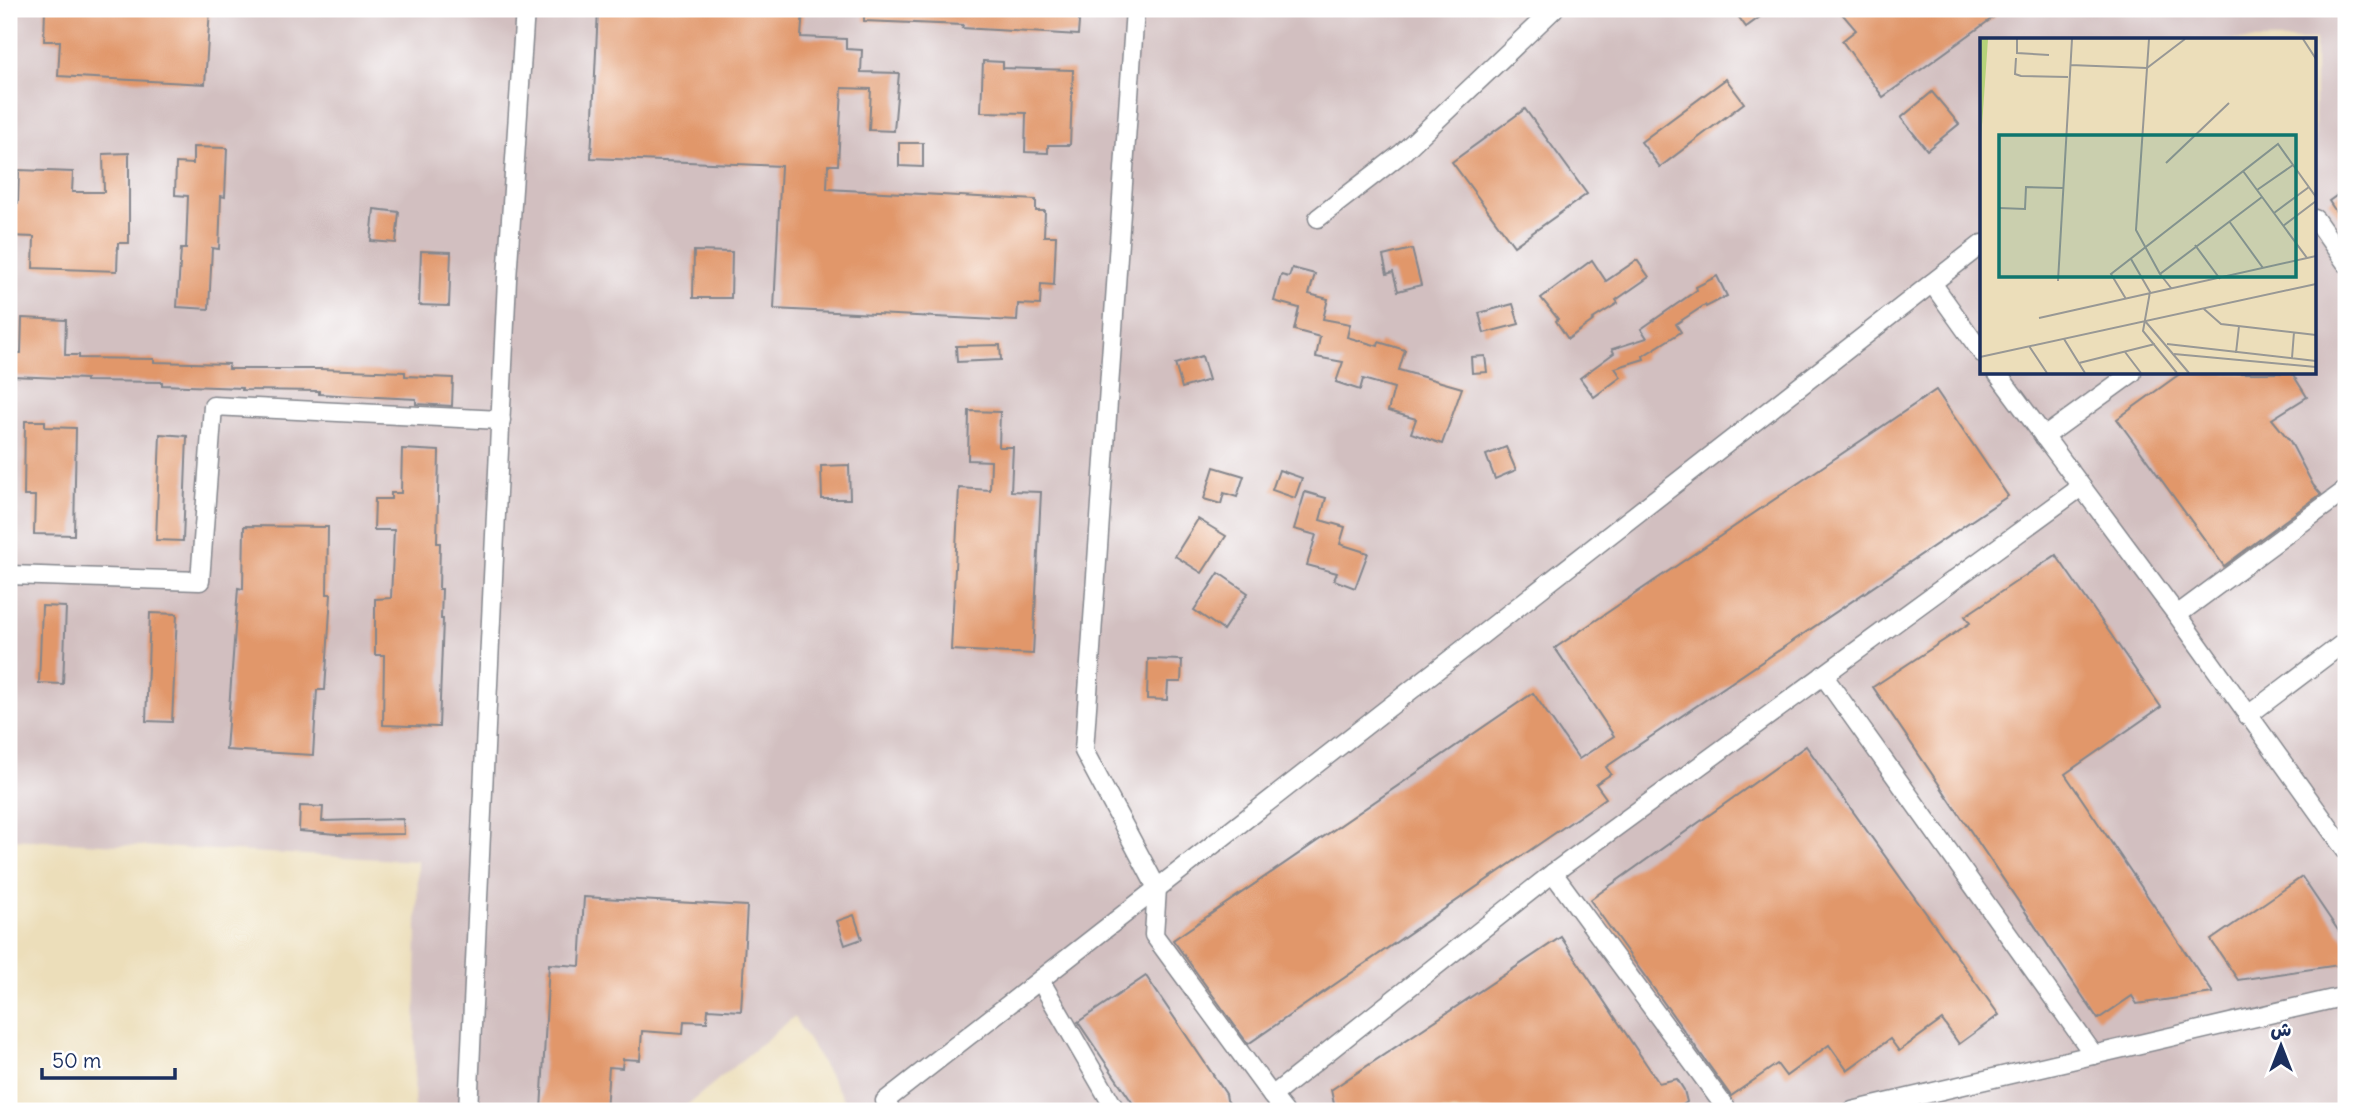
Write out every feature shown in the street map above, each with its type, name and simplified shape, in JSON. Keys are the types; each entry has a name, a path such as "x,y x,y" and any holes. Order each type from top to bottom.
{"street":[{"path":"468,1111 501,420 525,9"},
{"path":"1135,9 1084,751 1157,888 1154,934 1284,1111"},
{"path":"1318,218 1402,153 1554,9"},
{"path":"2318,230 2346,263"},
{"path":"891,1111 885,1101 1980,246"},
{"path":"1932,283 1980,350"},
{"path":"1998,374 2346,851"},
{"path":"2044,437 2131,374"},
{"path":"9,575 200,582 213,406 501,420"},
{"path":"1272,1096 1553,873 2081,487"},
{"path":"2176,615 2346,490"},
{"path":"2247,716 2346,641"},
{"path":"1823,675 2094,1055"},
{"path":"1553,873 1728,1111"},
{"path":"1040,980 1116,1111"},
{"path":"1852,1111 2346,996"}],"shaded area":[{"path":"9,9 2346,9 2346,1111 851,1111 794,1017 680,1111 414,1111 418,861 9,839"}],"building":[{"path":"45,9 210,9 205,84 58,76 60,41 44,41"},
{"path":"598,9 803,9 801,37 846,39 846,49 862,50 861,72 899,73 894,131 869,130 871,89 842,88 838,165 828,165 827,189 1036,200 1036,211 1045,211 1044,236 1056,236 1054,285 1041,284 1040,305 1018,304 1017,321 774,309 781,166 591,158"},
{"path":"864,9 1080,9 1078,35 962,28 963,25 864,21"},
{"path":"1733,9 1771,9 1746,27"},
{"path":"1838,9 2005,9 1883,97 1842,41 1856,30"},
{"path":"983,61 1003,62 1003,68 1073,70 1070,145 1048,145 1048,153 1025,152 1026,113 981,112"},
{"path":"1726,79 1744,103 1660,167 1641,142"},
{"path":"1932,92 1959,124 1927,150 1901,118"},
{"path":"1525,109 1587,194 1514,246 1452,162"},
{"path":"899,143 923,143 923,167 899,166"},
{"path":"193,147 227,148 225,197 221,196 219,249 212,248 209,309 177,307 181,249 186,249 188,196 175,195 176,163 193,164"},
{"path":"129,153 129,243 118,243 117,271 33,268 34,237 9,236 9,203 18,203 19,170 73,172 72,192 104,192 103,154"},
{"path":"2346,189 2346,227 2329,201"},
{"path":"374,209 399,212 396,243 371,241"},
{"path":"1412,249 1421,285 1398,291 1393,272 1387,274 1383,256"},
{"path":"421,251 451,252 449,306 419,305"},
{"path":"694,251 732,252 731,298 693,298"},
{"path":"1592,260 1606,281 1637,260 1649,277 1568,339 1556,321 1558,319 1541,298"},
{"path":"1292,268 1315,274 1309,294 1328,299 1323,319 1350,324 1347,337 1378,346 1379,342 1405,350 1399,370 1462,388 1442,444 1411,433 1416,419 1388,411 1394,388 1363,379 1360,390 1336,382 1343,362 1316,357 1320,337 1294,330 1299,308 1274,301 1281,275 1289,277"},
{"path":"1717,276 1727,296 1706,307 1705,305 1676,324 1681,332 1643,356 1644,359 1615,368 1621,377 1594,397 1580,378 1614,353 1612,349 1647,338 1641,329 1697,290 1696,287"},
{"path":"1513,304 1519,324 1484,333 1479,313"},
{"path":"22,318 66,320 65,355 79,355 79,358 229,364 228,369 405,372 405,376 453,378 452,406 416,404 416,399 319,394 319,391 242,390 162,385 162,382 11,376 12,353 21,353"},
{"path":"1000,345 1001,360 957,362 956,346"},
{"path":"1202,356 1209,380 1182,388 1175,364"},
{"path":"1485,356 1487,372 1472,373 1471,357"},
{"path":"2180,374 2293,374 2307,397 2272,419 2290,441 2313,485 2321,494 2224,566 2117,419"},
{"path":"1936,390 2008,496 1606,767 1611,774 1596,784 1606,798 1248,1044 1173,940 1533,693 1579,759 1614,736 1555,648"},
{"path":"969,411 1000,412 999,447 1013,447 1011,491 1041,492 1033,654 951,650 959,488 990,490 991,461 968,460"},
{"path":"25,421 45,421 45,427 76,428 74,535 34,534 35,496 24,496"},
{"path":"160,434 187,436 183,541 156,540"},
{"path":"1506,447 1516,470 1495,479 1486,455"},
{"path":"402,449 439,451 437,543 440,543 439,589 442,589 443,619 439,727 383,725 384,655 375,655 375,599 391,598 394,530 374,530 375,499 391,499 391,493 401,493"},
{"path":"849,465 850,499 822,499 821,466"},
{"path":"1214,467 1244,476 1237,497 1224,493 1221,504 1204,499"},
{"path":"1279,470 1302,478 1295,498 1272,490"},
{"path":"1305,492 1326,498 1320,520 1345,527 1340,544 1368,553 1355,588 1334,580 1337,573 1307,565 1316,535 1294,529"},
{"path":"1198,519 1226,536 1202,573 1175,556"},
{"path":"244,526 328,527 327,594 331,594 325,690 317,690 313,755 226,750 238,588 243,589"},
{"path":"2056,555 2161,707 2065,774 2213,993 2137,1004 2132,996 2098,1019 1873,687 1970,623 1965,616"},
{"path":"1219,573 1248,593 1223,630 1194,610"},
{"path":"42,606 66,607 63,684 39,683"},
{"path":"150,613 177,614 172,722 146,721"},
{"path":"1148,659 1182,660 1181,682 1168,682 1167,700 1147,699"},
{"path":"1806,746 1999,1015 1959,1044 1942,1020 1899,1051 1890,1039 1847,1070 1829,1045 1786,1076 1777,1064 1731,1096 1590,900"},
{"path":"300,806 323,807 322,821 403,819 404,834 337,835 299,831"},
{"path":"2302,877 2346,942 2346,964 2238,980 2211,940"},
{"path":"584,897 747,906 741,1011 708,1009 707,1022 684,1021 683,1034 642,1031 640,1060 623,1059 622,1068 609,1067 606,1111 541,1111 549,964 580,966"},
{"path":"854,915 862,939 845,945 837,921"},
{"path":"1561,937 1659,1083 1677,1079 1687,1102 1680,1107 1658,1111 1339,1111 1334,1104 1331,1090"},
{"path":"1146,976 1235,1111 1138,1111 1078,1022"}]}
